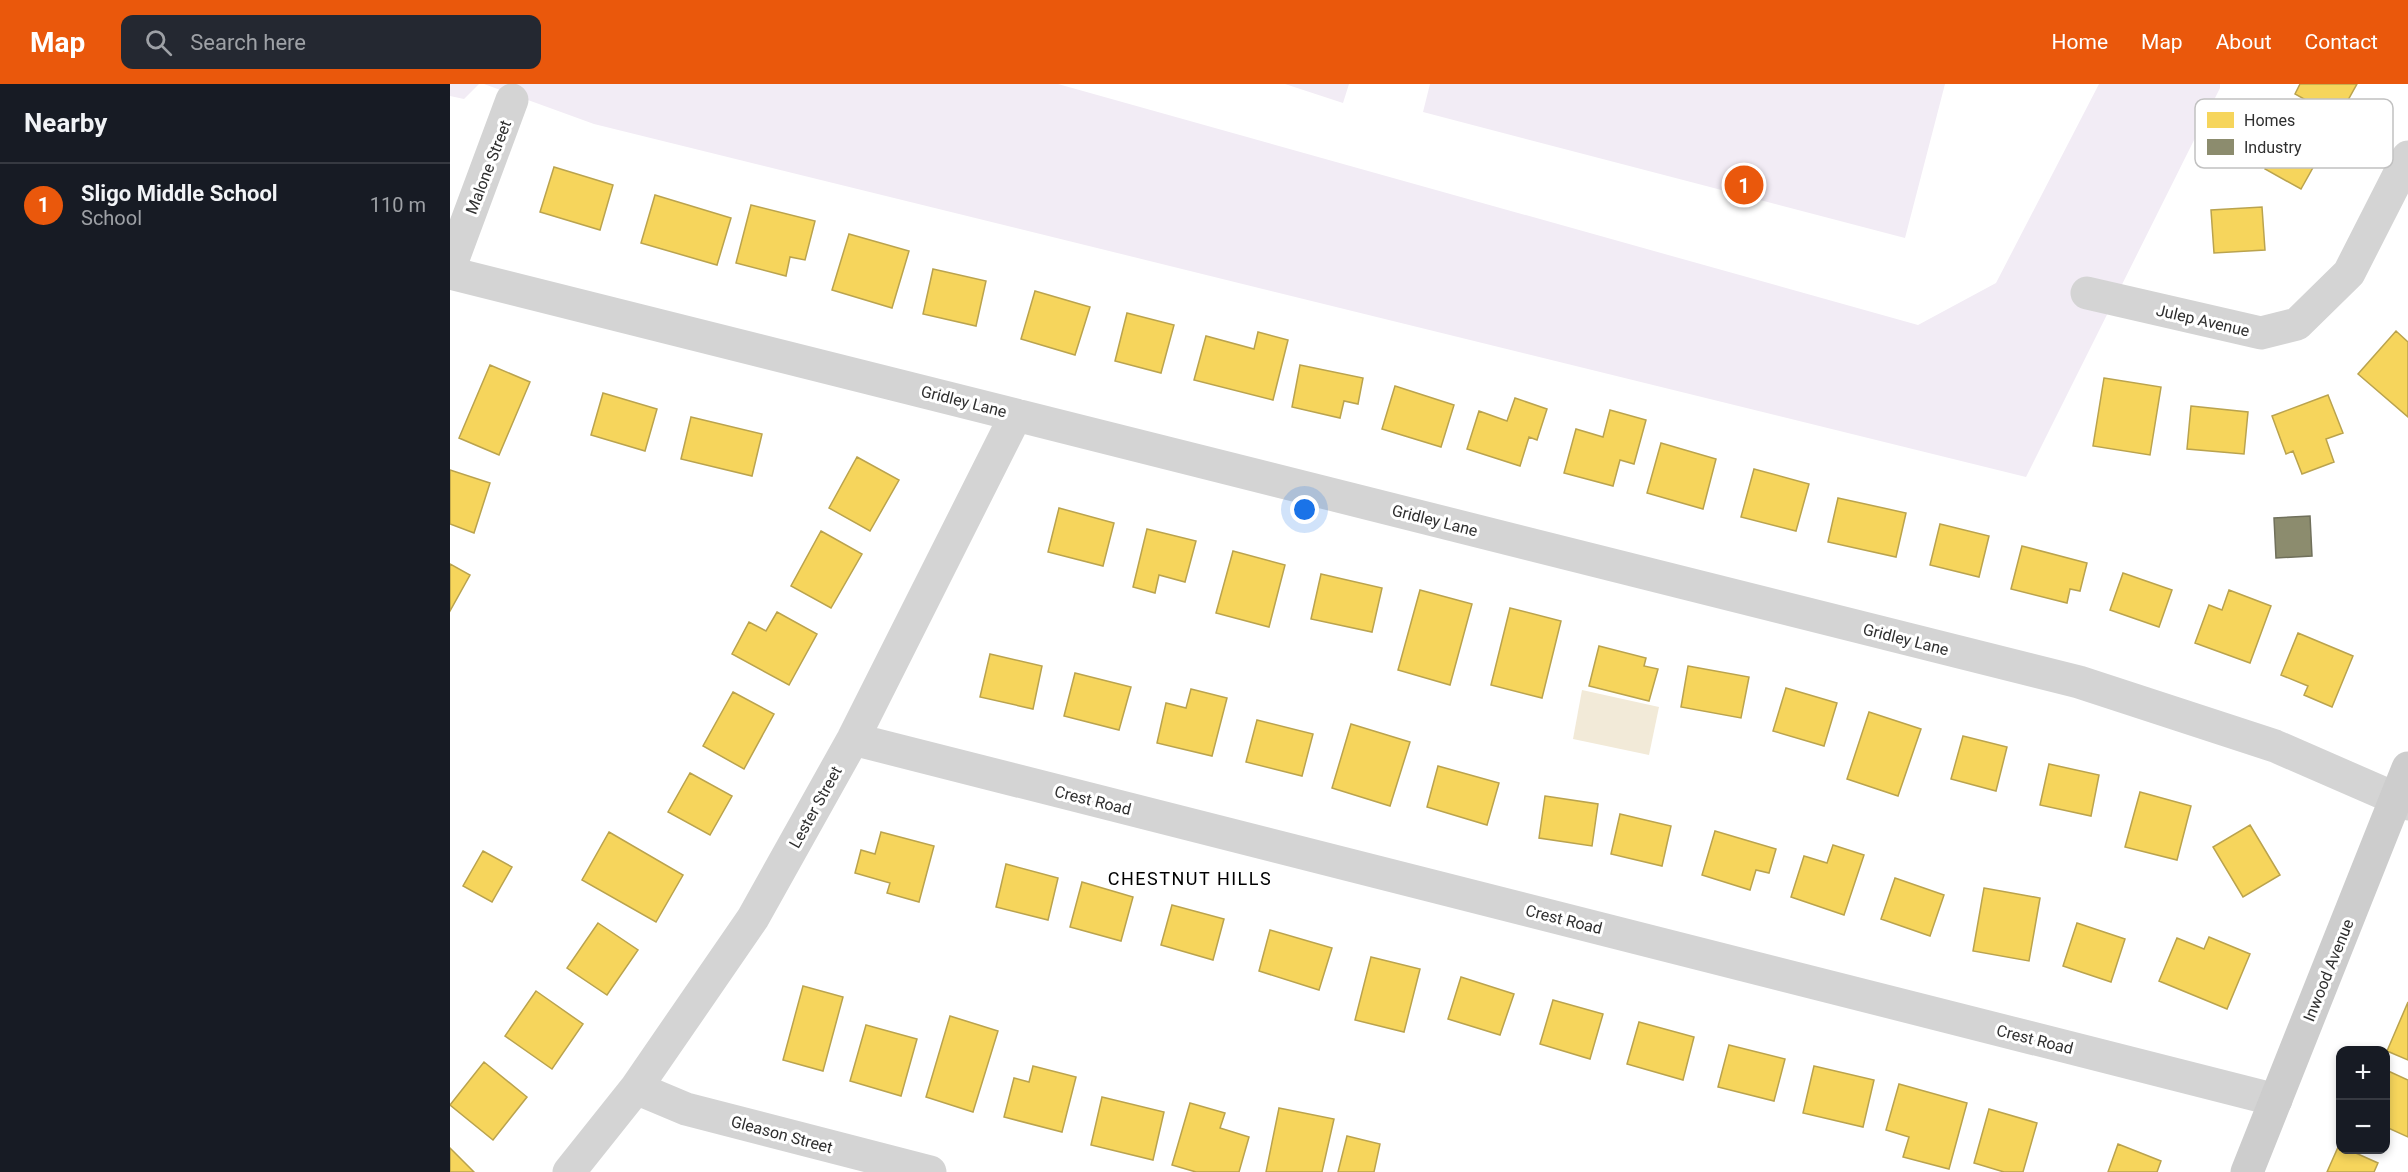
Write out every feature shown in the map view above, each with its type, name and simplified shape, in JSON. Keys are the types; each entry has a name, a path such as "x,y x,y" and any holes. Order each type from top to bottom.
{"street":[{"name":"Malone Street","path":"450,267 512,100"},
{"name":"Julep Avenue","path":"2086,293 2261,333 2297,324 2349,273 2408,157"},
{"name":"Gridley Lane","path":"450,273 2079,682 2275,746 2402,801"},
{"name":"Lester Street","path":"568,1172 636,1088 753,918 853,739 1016,415"},
{"name":"Crest Road","path":"853,739 2276,1100"},
{"name":"Inwood Avenue","path":"2247,1172 2402,801 2408,768"},
{"name":"Gleason Street","path":"636,1088 686,1109 930,1172"}],"shaded area":[{"path":"450,84 479,84 464,99 450,96"},
{"path":"484,84 1058,84 1918,325 1996,283 2099,84 2220,84 2215,99 2195,99 2195,138 2026,477 594,124"},
{"path":"1285,84 1349,84 1343,103"},
{"path":"1430,84 1945,84 1905,238 1423,112"},
{"path":"1582,690 1659,707 1649,755 1573,739"}],"building: Homes":[{"path":"2300,84 2357,84 2349,99 2304,99 2295,94"},
{"path":"554,167 613,185 600,230 540,212"},
{"path":"2266,168 2313,168 2301,189"},
{"path":"655,195 731,218 717,265 641,243"},
{"path":"751,205 815,221 805,260 790,257 786,276 736,263"},
{"path":"2262,207 2265,250 2214,253 2211,210"},
{"path":"849,234 909,251 892,308 832,290"},
{"path":"933,269 986,281 976,326 923,314"},
{"path":"1035,291 1090,307 1075,355 1021,339"},
{"path":"1127,313 1174,325 1161,373 1115,361"},
{"path":"2396,331 2408,342 2408,417 2358,374"},
{"path":"1258,332 1288,340 1273,400 1194,380 1206,336 1254,349"},
{"path":"490,365 530,382 499,455 459,438"},
{"path":"1300,365 1363,378 1358,404 1344,401 1340,418 1292,407"},
{"path":"2104,378 2161,387 2150,455 2093,446"},
{"path":"1395,386 1454,405 1441,447 1382,429"},
{"path":"603,393 657,409 645,451 591,435"},
{"path":"2328,395 2343,433 2326,439 2334,462 2302,474 2293,451 2286,454 2272,416"},
{"path":"1515,398 1547,409 1537,440 1529,437 1520,466 1467,449 1479,411 1507,421"},
{"path":"2191,406 2248,412 2244,454 2187,449"},
{"path":"1610,410 1646,420 1634,464 1620,460 1613,486 1564,473 1576,429 1603,437"},
{"path":"691,417 762,434 752,476 681,459"},
{"path":"1661,443 1716,459 1703,509 1647,493"},
{"path":"857,457 899,480 870,531 829,508"},
{"path":"1754,469 1809,484 1796,531 1741,517"},
{"path":"450,470 490,483 474,533 450,524"},
{"path":"1838,498 1906,513 1896,557 1828,542"},
{"path":"1059,508 1114,523 1103,566 1048,552"},
{"path":"1940,524 1989,536 1979,577 1930,565"},
{"path":"1147,529 1196,541 1185,582 1159,575 1155,593 1133,587"},
{"path":"821,531 862,554 831,608 791,586"},
{"path":"2022,546 2087,563 2080,591 2070,589 2067,603 2011,589"},
{"path":"1233,551 1285,565 1269,627 1216,613"},
{"path":"450,564 470,575 450,611"},
{"path":"2123,573 2172,590 2159,627 2110,610"},
{"path":"1321,574 1382,588 1372,632 1311,619"},
{"path":"1420,590 1472,604 1450,685 1398,670"},
{"path":"2229,590 2271,606 2250,663 2195,643 2209,605 2222,610"},
{"path":"1510,608 1561,621 1542,698 1491,685"},
{"path":"777,612 817,634 789,685 732,654 749,622 766,631"},
{"path":"2298,633 2353,656 2332,707 2304,695 2308,686 2281,675"},
{"path":"1599,646 1646,658 1644,666 1658,669 1649,701 1589,686"},
{"path":"990,654 1042,666 1033,709 980,697"},
{"path":"1688,666 1749,677 1741,718 1681,707"},
{"path":"1075,673 1131,687 1119,730 1064,716"},
{"path":"1786,688 1837,703 1824,746 1773,731"},
{"path":"1191,689 1227,698 1212,756 1157,743 1166,703 1186,708"},
{"path":"733,692 774,714 744,769 703,746"},
{"path":"1869,712 1921,729 1898,796 1847,779"},
{"path":"1257,720 1313,734 1302,776 1246,762"},
{"path":"1351,724 1410,742 1390,806 1332,788"},
{"path":"1963,736 2007,747 1996,791 1951,779"},
{"path":"2049,764 2099,775 2091,816 2040,805"},
{"path":"1438,766 1499,783 1487,825 1427,807"},
{"path":"690,773 732,796 710,835 668,812"},
{"path":"2140,792 2191,806 2177,860 2125,847"},
{"path":"1545,796 1598,804 1592,846 1539,838"},
{"path":"1620,814 1671,826 1662,866 1611,854"},
{"path":"2250,825 2280,875 2243,897 2213,847"},
{"path":"1715,831 1776,849 1769,873 1756,870 1750,890 1702,875"},
{"path":"609,832 683,875 656,922 582,880"},
{"path":"881,832 934,846 919,902 887,893 890,883 855,873 861,850 875,854"},
{"path":"1833,845 1864,855 1844,915 1791,897 1804,856 1827,863"},
{"path":"483,851 512,867 492,902 463,886"},
{"path":"1006,864 1058,878 1048,920 996,907"},
{"path":"1895,878 1944,895 1930,936 1881,919"},
{"path":"1082,882 1133,897 1121,941 1070,927"},
{"path":"1984,888 2040,898 2029,961 1973,951"},
{"path":"1172,905 1224,919 1213,960 1161,945"},
{"path":"598,923 638,950 607,995 567,968"},
{"path":"2077,923 2125,939 2111,982 2063,966"},
{"path":"1270,930 1332,948 1319,990 1259,971"},
{"path":"2209,937 2250,954 2227,1009 2159,981 2177,938 2204,949"},
{"path":"1371,957 1420,969 1404,1032 1355,1020"},
{"path":"1461,977 1514,994 1500,1035 1448,1019"},
{"path":"803,986 843,997 823,1071 783,1060"},
{"path":"536,991 583,1024 552,1069 505,1036"},
{"path":"1553,1000 1603,1014 1590,1059 1540,1044"},
{"path":"2408,1002 2408,1060 2390,1052 2389,1046"},
{"path":"950,1016 998,1031 973,1112 926,1097"},
{"path":"1639,1022 1694,1037 1683,1080 1627,1064"},
{"path":"866,1025 917,1039 901,1096 850,1081"},
{"path":"1729,1045 1785,1059 1774,1101 1718,1087"},
{"path":"484,1062 527,1097 493,1140 450,1105"},
{"path":"1033,1066 1076,1077 1062,1132 1004,1117 1014,1078 1029,1082"},
{"path":"1814,1066 1874,1080 1863,1127 1803,1113"},
{"path":"2390,1072 2408,1080 2408,1137 2390,1129"},
{"path":"1899,1084 1967,1103 1949,1169 1903,1157 1909,1137 1886,1130"},
{"path":"1102,1097 1164,1112 1153,1160 1091,1145"},
{"path":"1190,1103 1225,1113 1220,1128 1249,1137 1239,1172 1196,1172 1172,1165"},
{"path":"1279,1108 1334,1119 1322,1172 1266,1172"},
{"path":"1989,1109 2037,1123 2023,1172 2004,1172 1974,1163"},
{"path":"1347,1136 1380,1144 1374,1172 1338,1172"},
{"path":"2118,1144 2161,1161 2157,1172 2108,1172"},
{"path":"450,1148 474,1172 450,1172"},
{"path":"2336,1152 2336,1154 2358,1154 2378,1163 2374,1172 2327,1172"}],"building: Industry":[{"path":"2310,516 2312,556 2276,558 2274,518"}],"place":[{"name":"Sligo Middle School","path":"1744,185"}],"district":[{"name":"CHESTNUT HILLS","path":"1190,879"}]}
